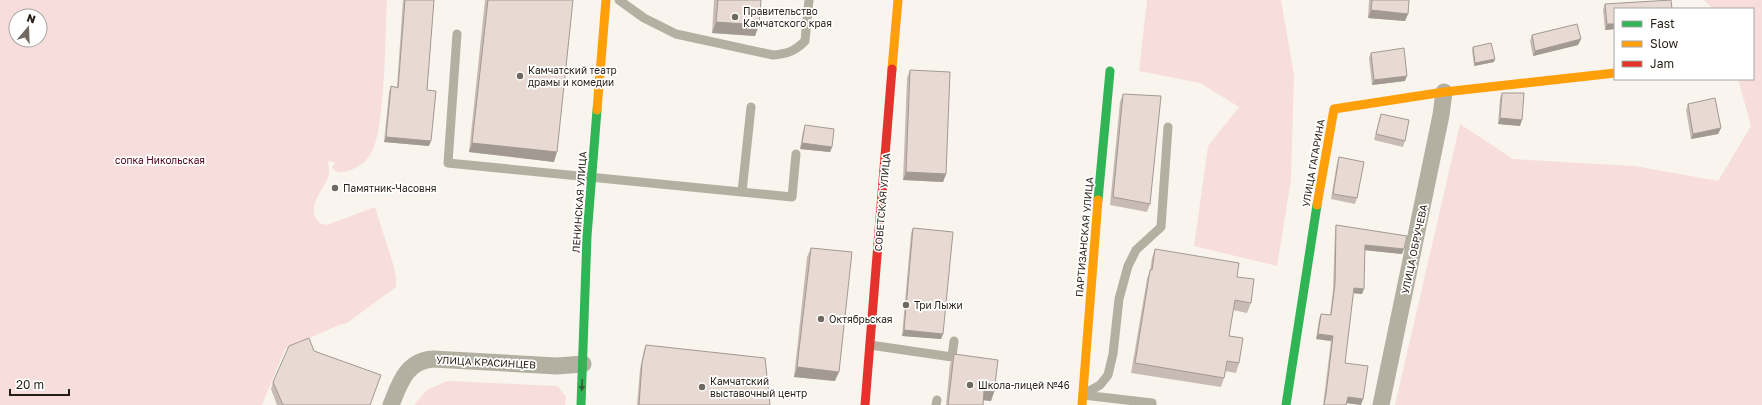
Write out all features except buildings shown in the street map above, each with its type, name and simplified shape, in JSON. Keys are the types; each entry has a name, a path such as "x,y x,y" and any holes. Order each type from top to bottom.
{"street":[{"name":"ЛЕНИНСКАЯ УЛИЦА","path":"581,405 587,236 606,0"},
{"name":"СОВЕТСКАЯ УЛИЦА","path":"865,405 899,2"},
{"name":"ПАРТИЗАНСКАЯ УЛИЦА","path":"1082,405 1110,70"},
{"name":"УЛИЦА ГАГАРИНА","path":"1286,405 1316,203 1334,110 1444,92 1614,73"},
{"name":"УЛИЦА ОБРУЧЕВА","path":"1381,405 1441,115 1444,92"},
{"name":"УЛИЦА КРАСИНЦЕВ","path":"391,405 400,383 410,367 417,362 424,360 433,359 557,366 583,364"}],"lane":[{"path":"619,0 644,18 676,34 773,55 783,55 792,52 805,41 808,0"},
{"path":"457,34 448,163 792,197 796,154"},
{"path":"742,192 751,107"},
{"path":"1083,395 1100,385 1108,375 1113,354 1119,299 1128,266 1136,250 1161,227 1168,127"},
{"path":"870,345 952,357 954,341"},
{"path":"1083,395 1152,403 1152,405"}],"green space":[{"name":"сопка Никольская","path":"0,0 387,0 382,105 375,144 366,160 351,170 339,172 332,167 335,163 330,161 328,162 329,174 317,198 314,210 315,217 319,223 327,225 375,207 394,267 396,287 347,323 339,325 285,349 262,405 0,405"},
{"path":"1147,0 1281,0 1294,75 1291,180 1277,266 1194,246 1208,146 1239,107 1200,83 1139,71"},
{"path":"1704,0 1762,0 1762,405 1395,405 1460,124 1513,159 1635,166 1718,181 1751,126 1738,80 1754,80 1754,8 1712,8"},
{"path":"447,381 558,386 566,397 565,405 414,405 427,390"}],"traffic: fast":[{"path":"1098,200 1110,71"},
{"path":"581,405 587,236 597,110"},
{"path":"1286,405 1317,205"}],"traffic: slow":[{"path":"597,110 606,0"},
{"path":"892,69 898,0"},
{"path":"1317,205 1334,109 1444,92 1614,73"},
{"path":"1082,405 1098,200"}],"traffic: jam":[{"path":"865,405 892,69"}],"place":[{"name":"Правительство Камчатского края","path":"735,17"},
{"name":"Камчатский театр драмы и комедии","path":"520,76"},
{"name":"Памятник-Часовня","path":"335,188"},
{"name":"Три Лыжи","path":"906,305"},
{"name":"Октябрьская","path":"821,319"},
{"name":"Школа-лицей №46","path":"970,385"},
{"name":"Камчатский выставочный центр","path":"702,387"}]}
